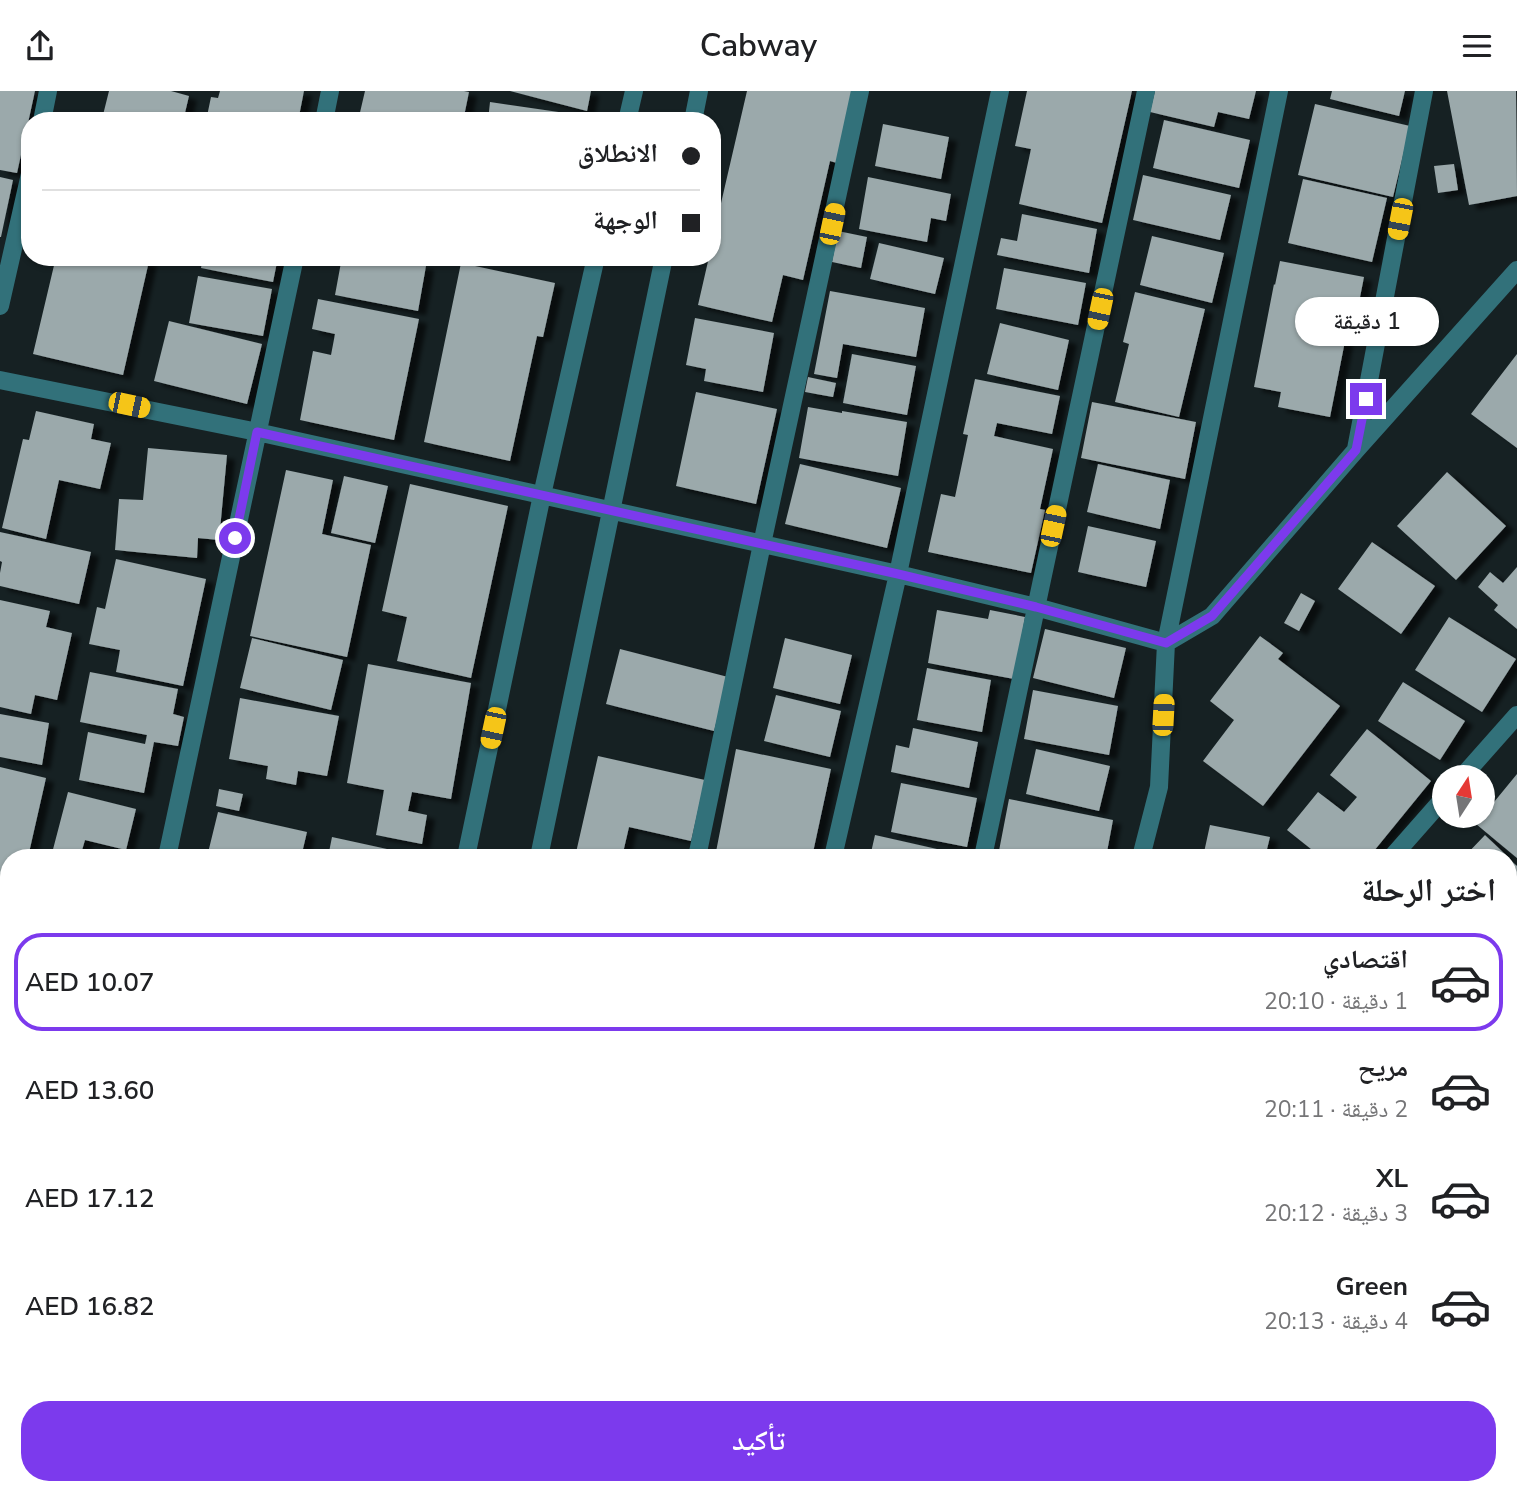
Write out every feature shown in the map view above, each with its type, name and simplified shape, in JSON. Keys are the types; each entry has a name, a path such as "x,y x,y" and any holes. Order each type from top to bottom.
{"street":[{"path":"44,112 48,91"},
{"path":"326,112 330,91"},
{"path":"629,112 634,91"},
{"path":"694,112 699,91"},
{"path":"699,849 860,91"},
{"path":"835,849 898,574 1000,91"},
{"path":"985,849 1146,91"},
{"path":"1143,849 1159,787 1166,643 1279,91"},
{"path":"1356,450 1424,91"},
{"path":"0,306 21,214"},
{"path":"169,849 293,266"},
{"path":"468,849 542,495 594,266"},
{"path":"541,849 662,266"},
{"path":"0,380 257,432 898,574 1036,607 1166,643 1212,616 1517,270"},
{"path":"1473,765 1517,715"},
{"path":"1399,849 1432,812"}],"building":[{"path":"0,91 35,91 30,112 21,112 21,155 17,173 0,170"},
{"path":"109,91 171,91 189,96 185,112 104,112"},
{"path":"220,91 304,91 300,112 208,112 211,97 218,98"},
{"path":"365,91 469,92 465,112 360,112"},
{"path":"510,91 591,91 587,111"},
{"path":"747,91 853,91 837,163 830,161 803,280 783,275 772,322 698,305 707,266 721,266 721,203"},
{"path":"1027,91 1132,91 1102,223 1019,204 1031,149 1015,146"},
{"path":"1155,91 1256,91 1249,119 1218,112 1214,127 1150,112"},
{"path":"1332,91 1405,91 1399,116 1330,99"},
{"path":"1447,91 1516,91 1517,196 1469,205"},
{"path":"490,102 559,112 489,112"},
{"path":"1315,104 1410,126 1393,197 1298,175"},
{"path":"1164,120 1250,140 1239,188 1153,168"},
{"path":"883,124 949,137 941,179 875,166"},
{"path":"1454,164 1458,190 1438,193 1434,166"},
{"path":"1143,175 1231,195 1220,240 1133,220"},
{"path":"0,177 13,180 1,237 0,237"},
{"path":"868,177 951,194 946,221 931,218 927,242 859,229"},
{"path":"1303,179 1387,198 1372,262 1288,243"},
{"path":"1022,214 1097,229 1089,273 997,255 1001,238 1017,241"},
{"path":"838,231 867,237 861,268 832,262"},
{"path":"1152,236 1224,253 1212,303 1140,285"},
{"path":"879,243 944,258 935,294 870,279"},
{"path":"1280,261 1364,277 1352,337 1346,336 1330,417 1278,407 1281,392 1254,387"},
{"path":"54,266 148,266 123,375 33,354"},
{"path":"201,266 276,266 273,282"},
{"path":"340,266 426,266 418,311 335,295"},
{"path":"460,266 475,266 555,283 543,337 537,336 510,461 424,442"},
{"path":"1004,268 1086,283 1078,325 996,309"},
{"path":"198,276 272,289 263,336 189,323"},
{"path":"830,291 925,308 916,357 843,344 837,378 814,374"},
{"path":"1135,292 1205,309 1179,417 1115,402 1129,344 1123,342"},
{"path":"318,299 419,319 394,440 300,420 313,351 331,355 335,334 312,329"},
{"path":"695,318 774,333 763,392 704,381 706,369 686,365"},
{"path":"169,321 262,344 247,404 154,381"},
{"path":"1000,323 1069,340 1058,390 987,374"},
{"path":"852,354 916,366 907,415 843,403"},
{"path":"1517,354 1517,448 1471,414"},
{"path":"808,377 836,383 833,397 805,392"},
{"path":"975,379 1060,396 1052,434 997,423 994,436 1053,449 1040,509 1045,510 1031,573 928,552 941,494 955,497 968,435 963,434"},
{"path":"696,392 777,409 756,504 676,486"},
{"path":"1092,402 1196,422 1185,479 1081,458"},
{"path":"808,407 907,422 898,476 799,458"},
{"path":"36,411 94,424 91,439 111,443 100,489 59,480 46,539 2,528 23,439 29,440"},
{"path":"148,448 227,455 219,540 198,538 197,558 115,550 119,499 143,500"},
{"path":"800,464 901,488 887,548 785,524"},
{"path":"1098,464 1170,480 1160,529 1087,512"},
{"path":"286,470 333,480 322,534 371,545 347,657 250,636"},
{"path":"1447,472 1506,526 1456,580 1397,526"},
{"path":"344,476 388,486 375,543 331,533"},
{"path":"410,484 508,506 471,678 397,661 407,617 382,611"},
{"path":"1088,526 1156,541 1146,587 1078,572"},
{"path":"0,532 91,552 79,604 0,586"},
{"path":"1372,542 1435,586 1401,634 1338,589"},
{"path":"116,559 206,579 183,686 116,672 120,650 89,644 97,607 105,609"},
{"path":"1517,567 1517,629 1494,610 1498,605 1478,587 1490,572 1503,583"},
{"path":"1301,593 1315,601 1299,631 1284,623"},
{"path":"0,600 50,611 46,627 72,633 57,700 35,695 31,714 0,707"},
{"path":"937,610 988,619 990,610 1025,617 1014,679 928,663"},
{"path":"1449,617 1516,659 1482,712 1415,670"},
{"path":"1045,629 1126,648 1114,698 1033,678"},
{"path":"1260,636 1283,653 1278,659 1340,706 1263,806 1203,761 1234,720 1210,701"},
{"path":"252,638 343,660 331,710 240,688"},
{"path":"785,638 852,655 840,704 773,688"},
{"path":"620,649 728,677 714,731 606,704"},
{"path":"368,664 471,683 451,799 412,792 408,811 427,815 422,844 376,835 384,790 347,783"},
{"path":"927,668 991,680 982,732 917,720"},
{"path":"90,672 178,689 173,714 184,717 178,746 154,742 144,793 79,780 88,732 145,744 147,735 80,722"},
{"path":"1403,682 1465,721 1440,760 1378,721"},
{"path":"1033,690 1118,706 1109,755 1024,739"},
{"path":"776,695 841,711 830,757 764,741"},
{"path":"240,698 339,716 327,776 298,771 296,785 266,779 268,766 229,759"},
{"path":"0,714 49,723 42,765 0,757"},
{"path":"913,728 978,742 969,788 891,772 896,745 909,748"},
{"path":"1367,729 1431,781 1376,849 1311,849 1287,830 1318,792 1344,812 1357,797 1330,775"},
{"path":"736,749 831,769 814,849 717,849"},
{"path":"1036,749 1110,766 1099,811 1026,794"},
{"path":"598,756 705,780 691,841 629,827 624,849 577,849"},
{"path":"0,767 46,778 30,849 0,849"},
{"path":"1517,774 1517,849 1506,849 1481,828 1495,828 1495,801"},
{"path":"901,783 977,798 967,847 891,832"},
{"path":"219,789 243,794 239,811 216,806"},
{"path":"68,792 136,809 126,849 85,840 82,849 53,849"},
{"path":"1009,799 1113,820 1108,849 999,849"},
{"path":"218,812 307,832 303,849 209,849"},
{"path":"1210,825 1270,837 1267,849 1205,849"},
{"path":"875,835 937,849 872,849"},
{"path":"1485,835 1500,849 1472,849"},
{"path":"332,837 387,849 330,849"}],"route":[{"path":"235,538 257,432 898,574 1036,607 1166,643 1212,616 1356,450 1366,399"}]}
